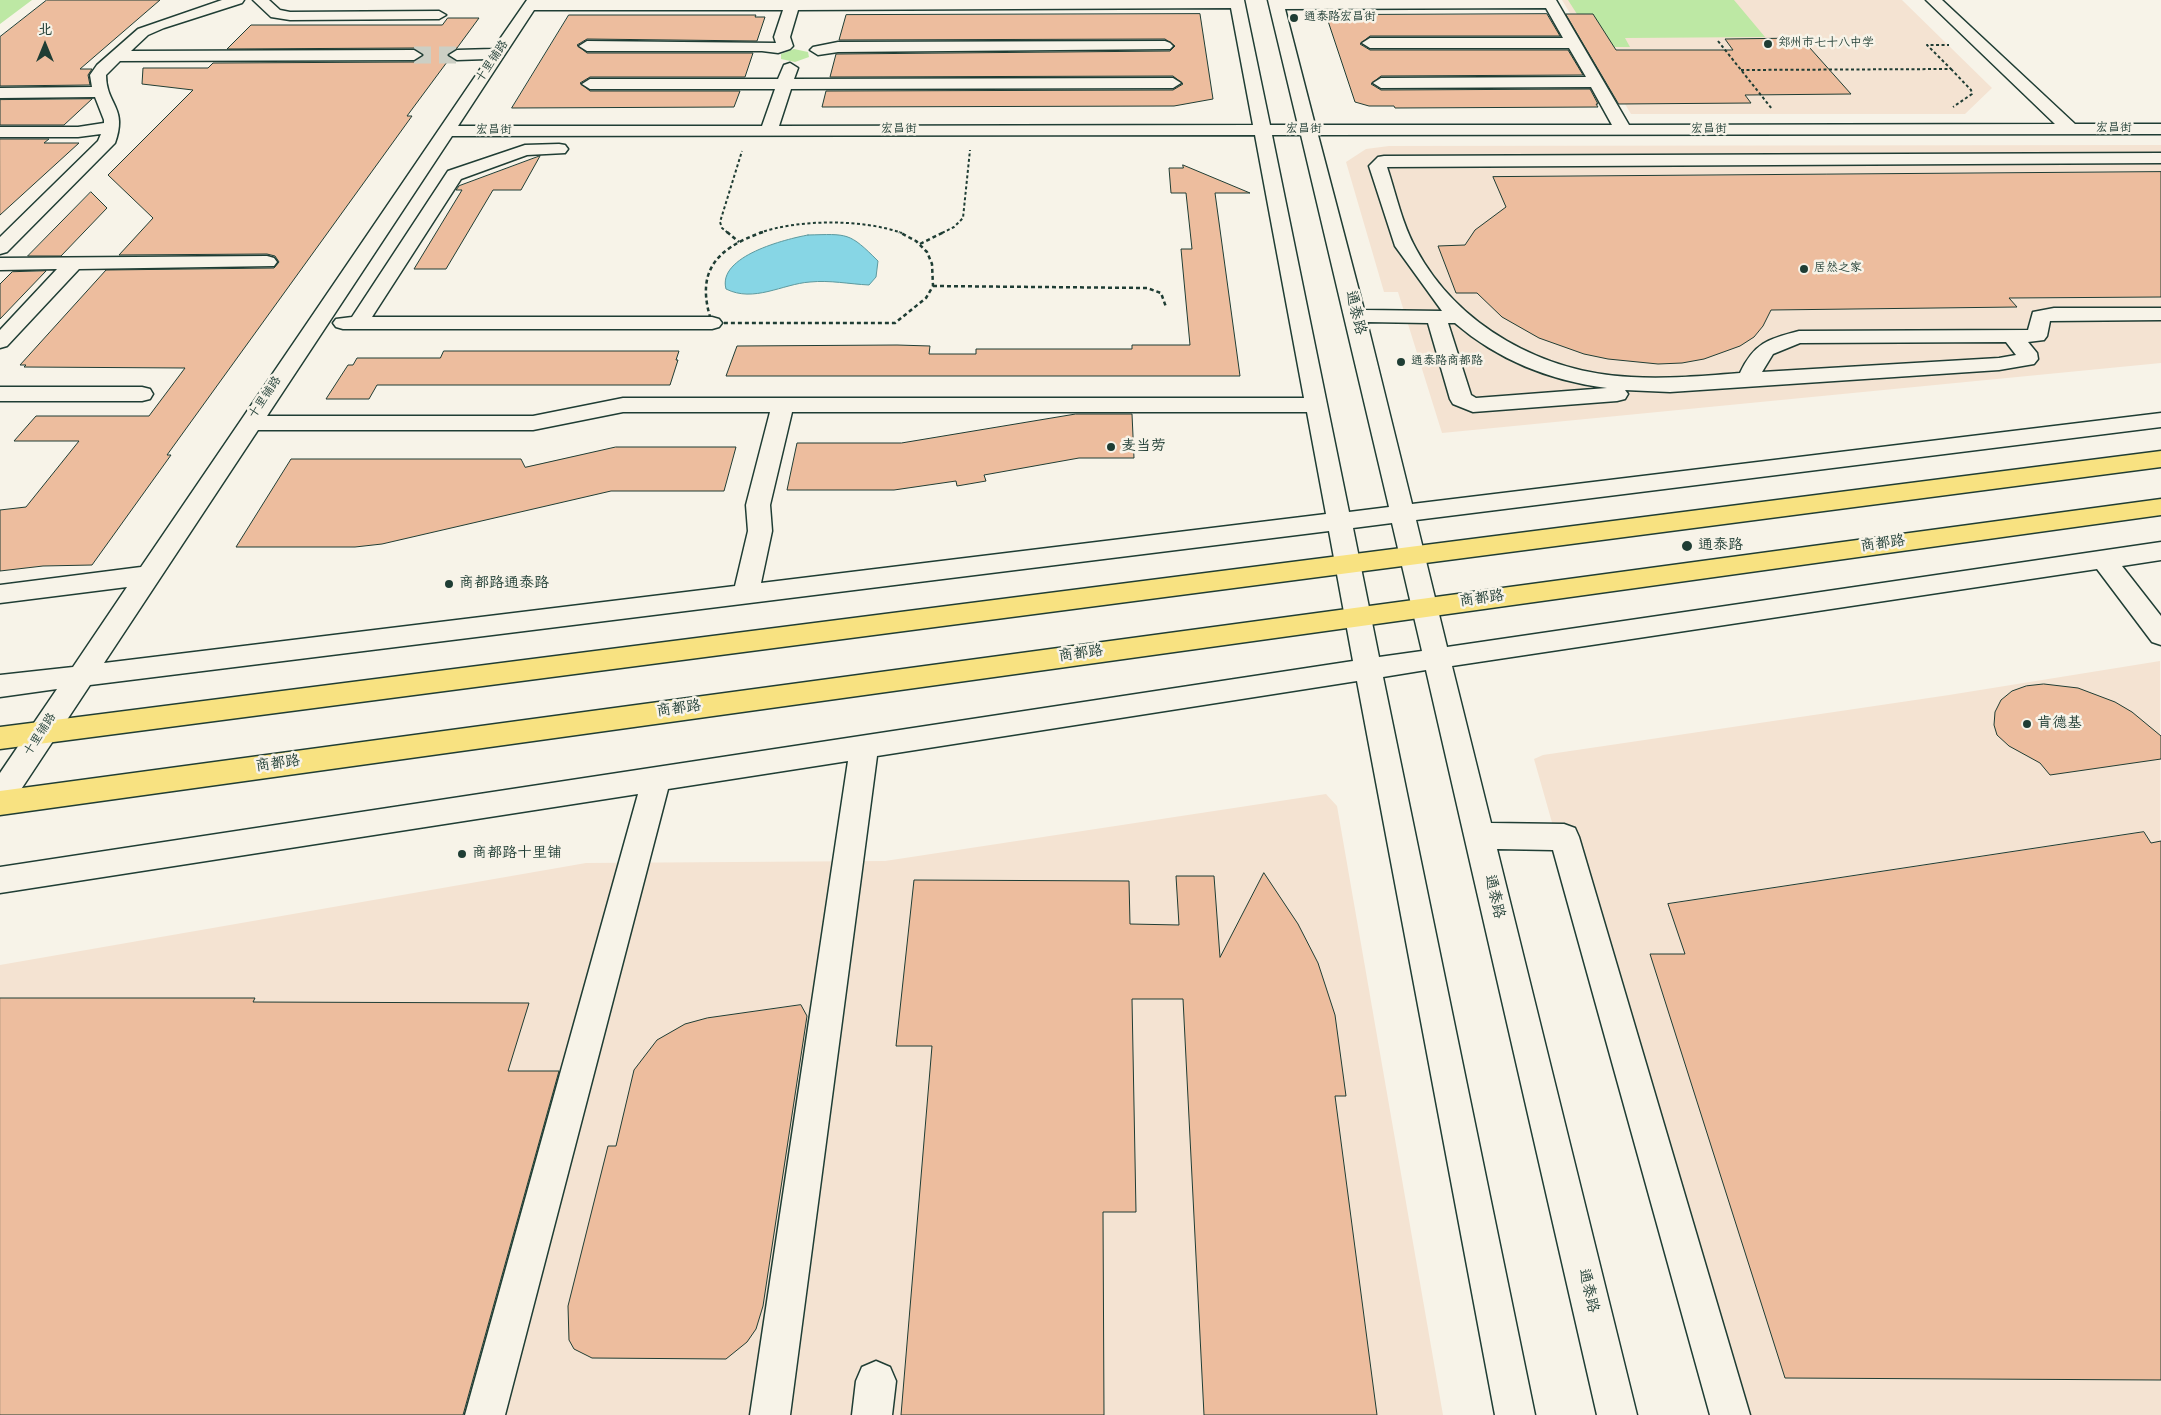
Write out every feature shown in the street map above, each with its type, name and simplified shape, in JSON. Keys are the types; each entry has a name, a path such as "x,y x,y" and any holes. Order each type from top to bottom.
{"main road":[{"path":"0,738 2161,459"},
{"name":"商都路","path":"0,803 2161,506"}],"street":[{"path":"0,248 106,143 112,127 98,82 98,75 116,56 143,32 237,0"},
{"path":"260,0 276,14 290,16 439,15"},
{"path":"1933,0 2070,129"},
{"path":"981,47 986,2"},
{"path":"532,3 1237,2 1515,1415"},
{"path":"1276,2 1550,2 1624,130"},
{"name":"通泰路","path":"1276,2 1355,316 1617,1415"},
{"name":"十里铺路","path":"0,797 532,3"},
{"path":"769,130 782,37 794,3"},
{"path":"1370,43 1574,43"},
{"path":"780,62 800,45 813,59"},
{"path":"587,46 762,46 780,62 1010,83 1173,83"},
{"path":"590,84 813,59 838,47 1165,46"},
{"path":"1010,83 1013,47"},
{"path":"457,55 498,54"},
{"path":"116,56 414,55"},
{"path":"1381,83 1597,82"},
{"path":"0,93 102,92"},
{"path":"0,132 78,132 112,127"},
{"name":"宏昌街","path":"446,131 769,130 962,141 1200,146 1209,130 2161,129"},
{"path":"879,147 962,141"},
{"path":"358,323 454,175 525,150 574,149"},
{"path":"2012,336 2026,353 2027,359 1999,364 1748,380 1672,387 1587,379 1546,368 1509,352 1458,317 1436,294 1403,244 1378,166 1384,161 2161,158"},
{"path":"0,264 267,262"},
{"path":"0,342 74,263"},
{"path":"1748,380 1760,352 1770,346 1799,337 2037,336 2040,316 2054,314 2161,314"},
{"path":"1355,316 1458,317"},
{"path":"1436,317 1461,399 1473,405 1640,392 1649,386"},
{"path":"1895,319 1930,368"},
{"path":"316,323 712,323"},
{"path":"0,394 142,394"},
{"path":"250,423 533,423 566,418 601,408 623,405 1315,405"},
{"path":"745,596 760,531 758,505 783,405"},
{"path":"0,686 745,596 2161,420"},
{"path":"0,880 1437,659 2104,560 2158,556"},
{"path":"2104,560 2161,635"},
{"path":"0,594 148,575"},
{"path":"770,1415 864,747"},
{"path":"485,1415 656,779"},
{"path":"1478,836 1564,837 1730,1415"}],"path":[{"path":"1718,41 1771,109 1781,109"},
{"path":"1952,108 1972,94 1971,90 1927,45 1980,44"},
{"path":"1741,70 1951,69"},
{"path":"920,244 954,227 963,218 962,141"},
{"path":"739,242 722,228 720,222 743,148"},
{"path":"861,224 888,228 905,234 920,244 927,252 932,264 933,286 926,298 895,323 712,323 704,286 708,271 720,255 759,231 782,227 861,224"},
{"path":"933,286 1147,288 1161,292 1166,299 1166,307"}],"shaded area":[{"name":"郑州市七十八中学","path":"1562,0 1902,0 1992,88 1965,114 1631,114"},
{"path":"2161,145 2161,363 1442,433 1398,292 1384,292 1346,162 1366,149 1389,146"},
{"path":"2160,661 2161,1415 1720,1415 1534,759 1543,755 1949,695"},
{"path":"1326,794 1337,806 1443,1415 0,1415 0,965 586,863 885,861"}],"green space":[{"path":"0,0 32,0 0,24"},
{"path":"1568,0 1734,0 1765,37 1625,38 1630,47 1598,47"},
{"path":"794,49 808,52 809,57 795,62 781,59 781,54"}],"water":[{"path":"808,235 840,235 854,240 878,261 876,277 869,285 810,282 768,292 747,294 736,293 726,289 726,277 732,267 742,258 770,245"}],"building":[{"path":"47,0 160,0 80,69 92,69 88,75 90,85 0,86 0,37"},
{"path":"1200,14 1213,99 1174,106 822,107 826,91 1173,90 1183,84 1173,76 830,77 836,54 1170,51 1175,46 1165,39 839,40 846,15"},
{"path":"1547,14 1560,36 1370,36 1360,44 1370,50 1568,50 1583,75 1381,76 1371,84 1381,90 1590,89 1598,107 1395,108 1394,106 1369,106 1355,102 1326,15"},
{"path":"1566,14 1593,14 1616,50 1733,50 1725,39 1801,38 1851,94 1745,95 1751,103 1619,104"},
{"path":"569,15 756,15 755,17 765,17 757,41 587,39 577,45 587,53 753,53 745,77 590,77 580,83 590,91 740,91 734,107 512,108"},
{"path":"448,18 479,18 457,48 447,54 450,58 407,116 412,116 167,455 171,455 92,565 43,566 0,571 0,510 26,507 79,441 14,441 36,416 149,416 185,368 24,367 26,365 20,365 106,270 274,268 279,262 275,256 267,254 119,255 153,218 108,175 193,90 142,84 143,68 208,68 213,63 414,62 424,54 414,48 227,49 251,25 442,25"},
{"path":"92,99 64,125 0,125 0,100"},
{"path":"0,139 49,139 44,143 79,143 0,215"},
{"path":"540,156 521,190 493,190 446,269 414,269 462,190 456,190 459,186"},
{"path":"1183,165 1250,193 1215,193 1240,376 726,376 737,346 930,346 929,354 976,354 976,349 1132,349 1132,345 1190,345 1181,249 1192,249 1186,193 1171,193 1169,168 1183,168"},
{"name":"居然之家","path":"2161,172 2161,297 2009,298 2017,307 1771,310 1763,326 1754,337 1740,346 1704,359 1682,363 1658,364 1608,359 1584,354 1539,338 1502,317 1477,293 1456,293 1438,246 1465,245 1475,230 1506,207 1493,177"},
{"path":"91,192 107,208 61,256 28,256"},
{"path":"46,271 0,319 0,284 12,272"},
{"path":"444,351 679,351 670,385 377,385 369,399 326,399 348,365 353,365 357,358 440,358"},
{"path":"1076,414 1132,414 1134,458 1079,458 984,475 986,481 957,486 956,481 894,490 787,490 797,443 901,443"},
{"path":"616,447 736,447 724,491 611,491 382,544 355,547 236,547 291,459 521,459 525,467"},
{"path":"2044,684 2078,688 2115,702 2132,712 2161,736 2161,759 2050,775 2040,763 2009,746 1997,735 1994,725 1995,712 2001,700 2012,691 2026,686"},
{"path":"2144,832 2151,843 2161,841 2161,1380 1785,1378 1650,954 1685,954 1668,904"},
{"path":"1264,873 1298,924 1318,963 1335,1015 1346,1096 1335,1096 1377,1415 1204,1415 1183,999 1132,999 1136,1212 1103,1212 1104,1415 901,1415 932,1046 896,1046 914,880 1129,881 1130,924 1179,925 1176,876 1214,876 1220,957"},
{"path":"0,998 255,998 253,1002 529,1003 508,1071 559,1071 463,1415 0,1415"},
{"path":"801,1005 807,1016 763,1306 756,1329 747,1342 726,1359 592,1358 574,1349 569,1340 568,1306 608,1146 616,1146 634,1070 657,1040 685,1024 707,1018"}],"tunnel":[{"path":"414,55 457,55"}],"place":[{"name":"通泰路宏昌街","path":"1294,18"},
{"name":"郑州市七十八中学","path":"1768,44"},
{"name":"居然之家","path":"1804,269"},
{"name":"通泰路商都路","path":"1401,362"},
{"name":"麦当劳","path":"1111,447"},
{"name":"通泰路","path":"1687,546"},
{"name":"商都路通泰路","path":"449,584"},
{"name":"肯德基","path":"2027,724"},
{"name":"商都路十里铺","path":"462,854"}]}
